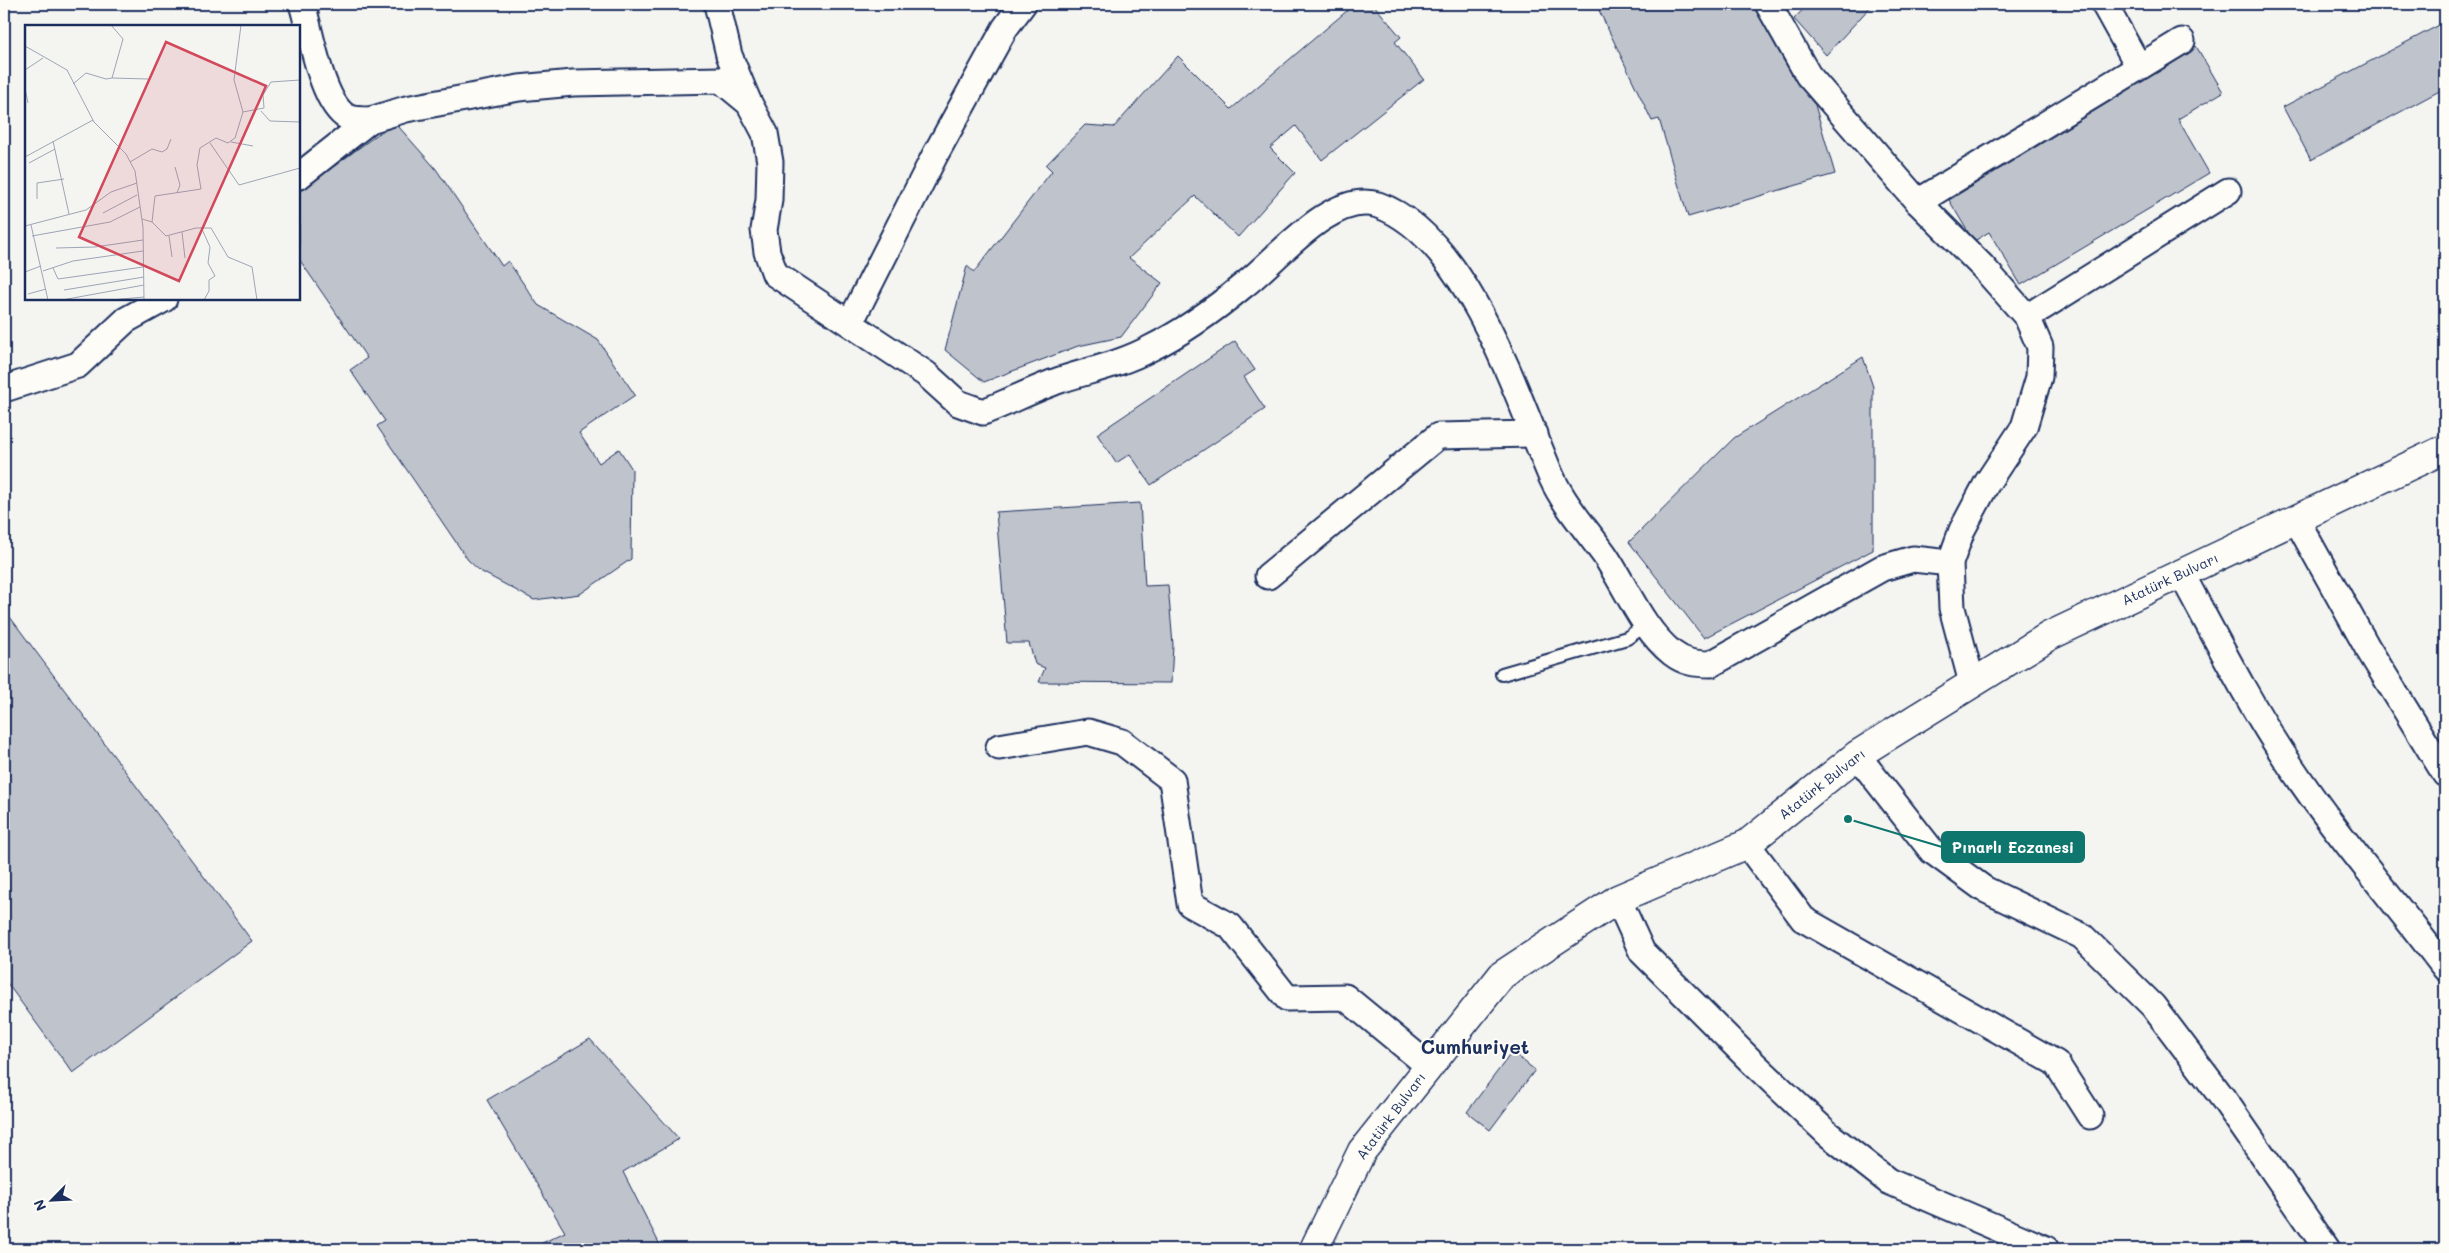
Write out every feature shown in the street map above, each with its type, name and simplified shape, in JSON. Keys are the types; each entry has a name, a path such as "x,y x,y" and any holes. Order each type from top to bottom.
{"street":[{"path":"302,4 328,92 336,107 348,118 370,120"},
{"path":"717,4 730,55 749,103 765,133 770,162 769,200 764,230 766,252 775,274 926,374 958,404 983,412 1058,381 1116,363 1148,350 1199,321 1248,283 1321,218 1351,204 1376,205 1406,220 1441,252 1477,308 1507,368 1552,479 1570,508 1605,556 1647,624 1671,652 1690,664 1711,664 1882,568 1913,559 1950,564"},
{"path":"850,323 935,155 1005,28 1023,4"},
{"path":"2104,4 2139,67"},
{"path":"1778,9 1808,75 1918,202 1982,266 2027,317 2040,347 2039,377 2024,427 1988,483 1962,530 1950,564 1952,608 1972,683"},
{"path":"1918,202 2182,41"},
{"path":"300,175 370,120 406,109 519,88 573,83 721,80 749,103"},
{"path":"2027,317 2228,192"},
{"path":"4,389 78,366 126,320 162,300"},
{"path":"1268,576 1438,436 1535,434"},
{"name":"Atatürk Bulvarı","path":"1314,1249 1362,1151 1502,975 1618,899 1747,844 1857,755 2049,636 2445,449"},
{"path":"2296,519 2367,647 2445,774"},
{"path":"2181,573 2238,682 2290,766 2341,835 2445,968"},
{"path":"999,747 1088,732 1122,742 1172,780 1190,904 1230,926 1287,998 1345,998 1429,1066"},
{"path":"1857,755 1932,851 1984,888 2082,936 2153,1006 2225,1101 2327,1249"},
{"path":"1747,844 1803,919 2056,1063 2090,1116"},
{"path":"1618,899 1642,952 1750,1060 1828,1134 1888,1181 2046,1249"}],"lane":[{"path":"1502,674 1626,638 1647,624"}],"building":[{"path":"1355,4 1373,4 1401,37 1395,42 1424,79 1322,160 1296,126 1270,148 1295,173 1238,237 1195,196 1129,258 1162,283 1121,337 1078,346 984,382 945,350 967,266 974,272 1052,171 1046,165 1085,125 1114,127 1178,56 1231,109"},
{"path":"1596,4 1752,4 1796,82 1815,105 1835,174 1688,217 1659,119 1652,121"},
{"path":"1808,4 1873,4 1826,55 1794,19"},
{"path":"2445,22 2445,88 2311,160 2283,107"},
{"path":"2196,46 2223,92 2178,119 2209,173 2021,285 1989,232 1976,240 1968,232 1949,200 2189,53"},
{"path":"398,126 436,169 502,266 508,261 538,305 598,340 635,395 579,433 599,463 619,449 632,469 631,559 580,594 534,600 480,571 468,560 377,426 385,421 350,370 367,358 300,260 300,191 382,131"},
{"path":"1235,341 1255,370 1244,377 1265,409 1151,485 1130,454 1116,463 1097,434"},
{"path":"1863,357 1873,387 1873,550 1704,638 1629,542 1734,438"},
{"path":"1140,503 1145,586 1168,585 1173,645 1171,683 1039,682 1045,668 1035,664 1029,643 1007,643 996,512"},
{"path":"4,609 252,941 73,1073 4,979"},
{"path":"590,1039 679,1139 623,1172 662,1249 530,1249 565,1232 487,1100"},
{"path":"1512,1052 1535,1070 1490,1130 1467,1112"}],"place":[{"name":"Pınarlı Eczanesi","path":"1848,819"}],"district":[{"name":"Cumhuriyet","path":"1475,1047"}]}
